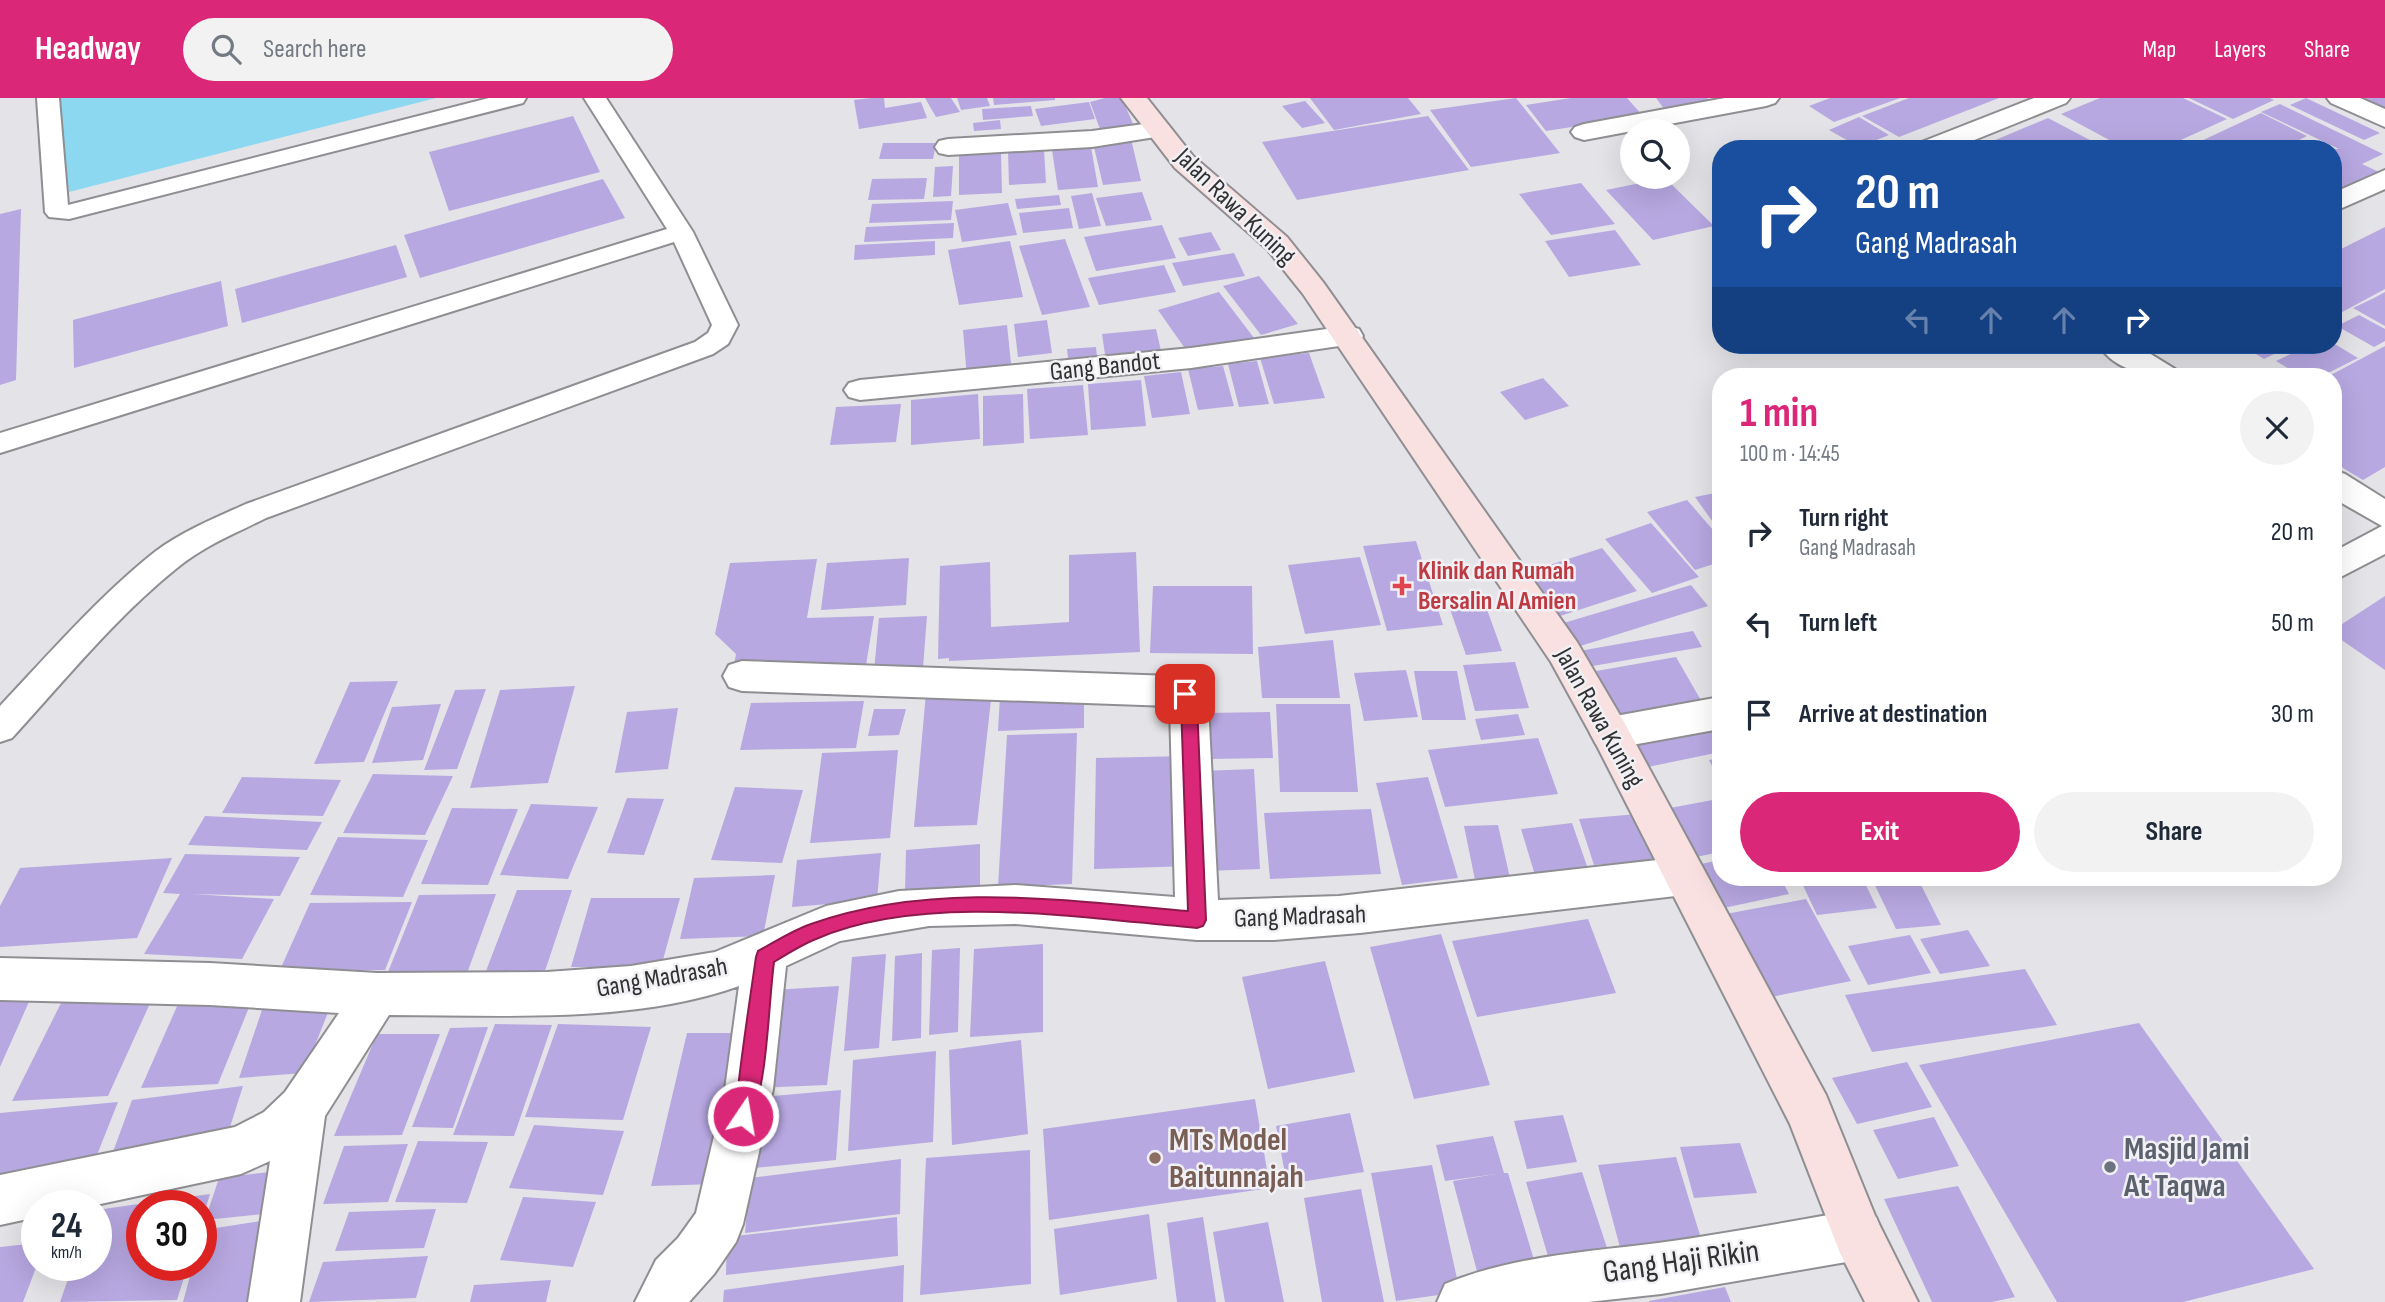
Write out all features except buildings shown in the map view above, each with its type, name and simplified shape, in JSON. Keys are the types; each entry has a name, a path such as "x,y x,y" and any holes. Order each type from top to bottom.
{"street":[{"name":"Jalan Rawa Kuning","path":"1134,98 1184,162 1277,243 1348,336 1564,652 1610,733 1809,1112 1858,1235 1892,1302"},
{"path":"1584,132 1766,98"},
{"path":"1951,140 2057,98"},
{"path":"2340,98 2385,119"},
{"path":"948,146 1092,139 1159,130"},
{"path":"2342,200 2385,178"},
{"name":"Gang Bandot","path":"860,390 1191,358 1348,336"},
{"path":"2128,354 2151,368"},
{"path":"2342,488 2385,515"},
{"path":"2342,563 2385,538"},
{"path":"742,676 1172,691 1185,694 1189,703 1197,920"},
{"path":"1610,733 1712,714"},
{"name":"Gang Madrasah","path":"0,979 209,984 377,994 564,994 716,973 765,957 813,931 857,917 941,905 1041,906 1197,920 1376,914 1444,903 1684,876"},
{"path":"662,1302 674,1278 696,1256 718,1224 749,1089 765,957"},
{"path":"0,1200 242,1150 281,1129 302,1109 377,994"},
{"path":"274,1302 302,1109"},
{"name":"Gang Haji Rikin","path":"1463,1302 1556,1280 1661,1268 1858,1235"}],"lane":[{"path":"48,98 57,212 69,212 515,98"},
{"path":"0,728 80,642 166,560 194,541 256,511 704,348 719,338 725,325 681,232 595,98"},
{"path":"0,443 681,232"}],"water":[{"path":"55,98 436,98 69,192"}],"place":[{"name":"Klinik dan Rumah Bersalin Al Amien","path":"1402,586"},
{"name":"MTs Model Baitunnajah","path":"1155,1158"},
{"name":"Masjid Jami At Taqwa","path":"2110,1167"}],"route":[{"path":"743,1116 749,1089 765,957 813,931 885,911 941,905 1041,906 1197,920 1189,703 1185,694"}]}
